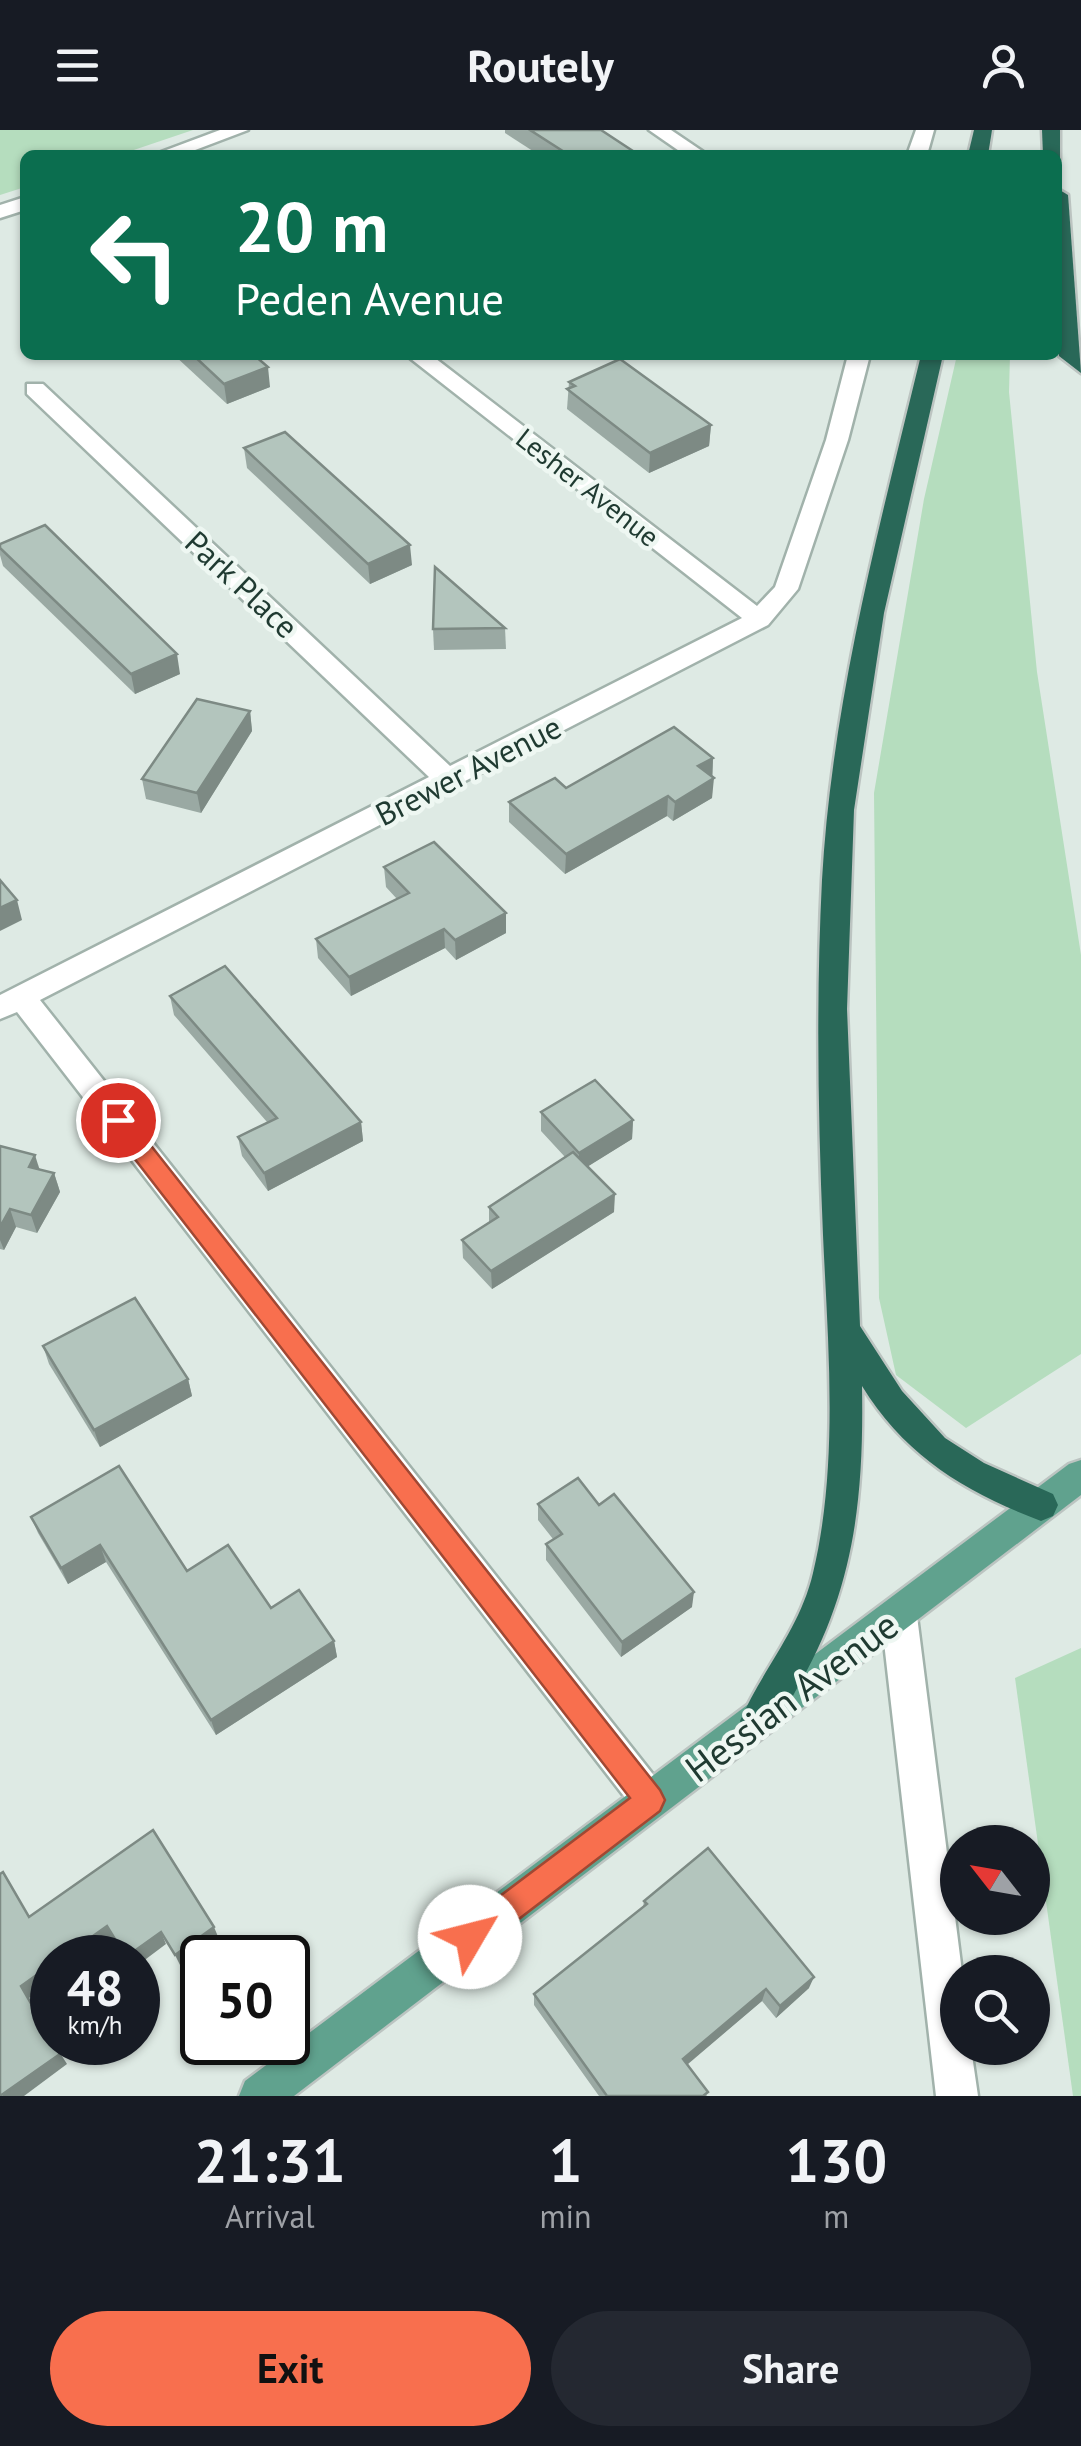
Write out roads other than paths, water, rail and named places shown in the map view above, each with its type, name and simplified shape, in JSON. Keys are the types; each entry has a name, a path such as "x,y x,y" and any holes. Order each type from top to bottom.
{"highway":[{"path":"1062,249 1070,356 1081,367"},
{"path":"758,1721 805,1638 831,1572 842,1500 844,1329 833,1111 836,876 844,770 874,597 931,360"},
{"path":"844,1329 890,1402 930,1446 951,1461 1041,1505"}],"main road":[{"name":"Hessian Avenue","path":"260,2096 1081,1475"}],"street":[{"path":"178,150 238,130"},
{"path":"658,130 690,150"},
{"name":"Lesher Avenue","path":"423,360 759,619"},
{"name":"Brewer Avenue","path":"10,1002 759,619 786,589 837,440 858,360"},
{"name":"Park Place","path":"34,388 449,780"},
{"path":"10,1002 650,1800"},
{"path":"899,1616 957,2096"}]}
